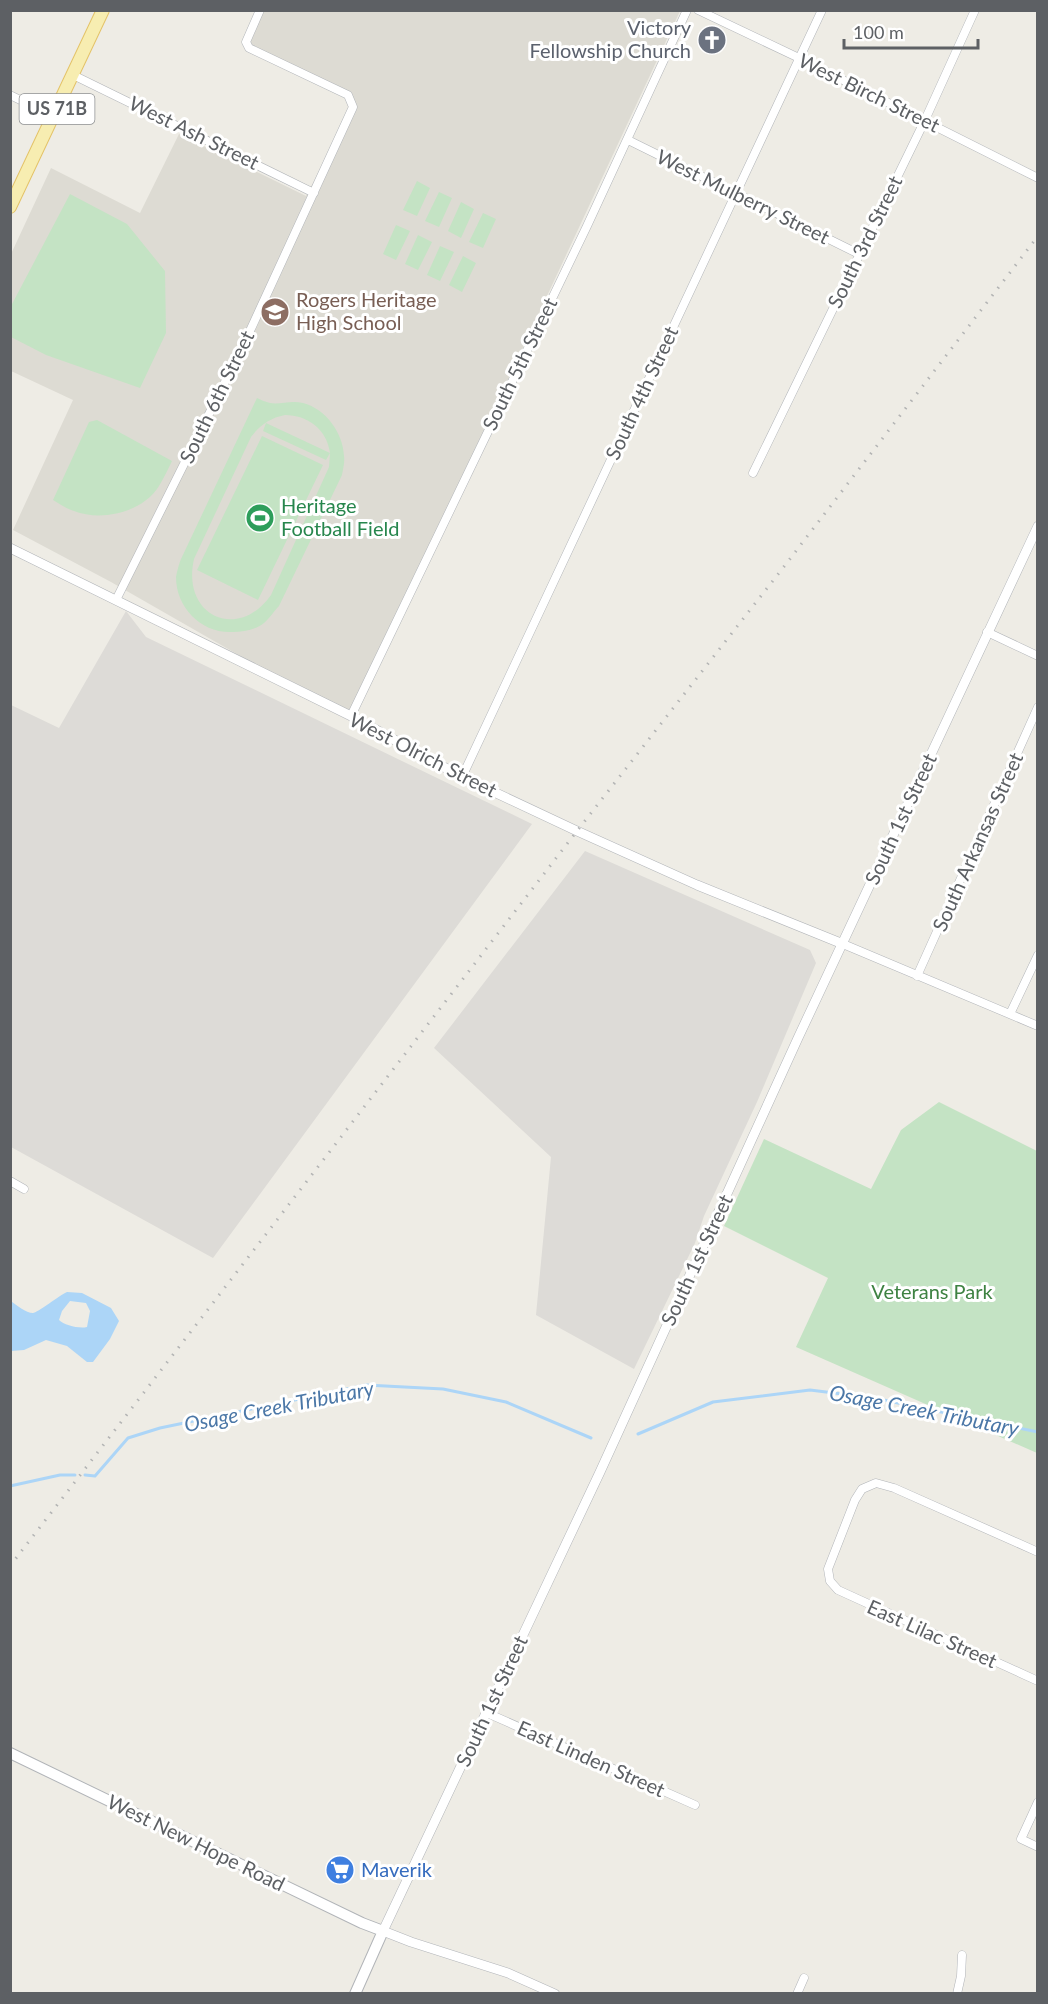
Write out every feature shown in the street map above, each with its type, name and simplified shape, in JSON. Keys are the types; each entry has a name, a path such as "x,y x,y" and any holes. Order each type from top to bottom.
{"main road":[{"name":"US 71B","path":"10,207 103,10"},
{"name":"West New Hope Road","path":"10,1752 359,1922 383,1931"},
{"name":"South 1st Street","path":"355,1994 383,1931"}],"street":[{"name":"South 6th Street","path":"116,600 243,346 353,107 348,95 249,48 246,42 261,10"},
{"name":"South 5th Street","path":"351,716 628,140 687,10"},
{"name":"West Birch Street","path":"698,10 925,120 1038,178"},
{"name":"South 4th Street","path":"462,777 822,10"},
{"name":"South 3rd Street","path":"753,473 925,120 975,10"},
{"name":"West Ash Street","path":"73,75 314,193"},
{"path":"10,95 53,116"},
{"name":"West Mulberry Street","path":"628,140 859,254"},
{"name":"South 1st Street","path":"383,1931 487,1713 1038,526"},
{"name":"West Olrich Street","path":"10,548 351,716 462,777 687,880 843,944"},
{"path":"987,632 1038,656"},
{"name":"South Arkansas Street","path":"917,976 1038,707"},
{"path":"843,944 1038,1026"},
{"path":"1010,1014 1038,955"},
{"path":"10,1181 24,1189"},
{"name":"East Lilac Street","path":"1038,1552 894,1488 876,1484 862,1490 855,1500 828,1569 830,1581 838,1590 1038,1681"},
{"name":"East Linden Street","path":"487,1713 695,1805"},
{"path":"1038,1802 1021,1839 1038,1847"},
{"path":"383,1931 508,1973 555,1994"},
{"path":"957,1994 962,1956"},
{"path":"797,1994 804,1978"}],"shaded area":[{"name":"Rogers Heritage High School","path":"260,11 680,11 351,716 333,709 111,582 13,530 73,400 11,371 11,254 51,168 140,213 179,134 306,196 353,107 348,95 246,42"},
{"path":"126,611 146,637 532,824 213,1258 11,1147 11,705 59,728"},
{"path":"585,851 810,950 816,963 757,1102 704,1216 695,1243 634,1369 536,1315 551,1157 434,1048"}],"green space":[{"path":"417,181 430,188 417,216 403,210"},
{"path":"439,192 452,198 439,227 425,221"},
{"path":"70,194 127,224 165,271 166,333 140,388 46,355 11,337 11,306"},
{"path":"461,202 474,209 461,238 448,231"},
{"path":"483,213 496,219 483,248 469,242"},
{"path":"396,225 410,231 396,260 383,254"},
{"path":"418,235 432,242 418,270 405,264"},
{"path":"440,246 454,252 440,281 427,275"},
{"path":"463,256 476,263 462,292 449,285"},
{"path":"257,398 274,403 303,403 326,416 337,431 343,447 342,475 279,606 266,621 253,629 237,632 211,629 201,624 186,609 177,588 176,577 181,559","holes":["280,416 293,416 308,421 315,425 325,437 330,453 329,467 271,595 258,609 243,617 229,619 215,616 204,608 196,595 192,579 194,559 254,433 270,420"]},
{"path":"97,420 172,461 152,495 132,508 109,515 85,514 69,509 53,500 89,422"},
{"path":"266,423 330,453 326,460 263,431"},
{"name":"Heritage Football Field","path":"262,436 323,465 258,600 197,570"},
{"name":"Veterans Park","path":"939,1102 1037,1151 1037,1453 796,1347 828,1278 724,1226 764,1139 871,1189 901,1130"}],"water":[{"path":"67,1292 82,1293 111,1308 119,1321 110,1339 93,1362 87,1362 67,1346 46,1340 24,1350 11,1351 11,1301 33,1313","holes":["70,1301 86,1303 90,1311 87,1327 72,1326 59,1320 62,1311"]}],"waterway":[{"name":"Osage Creek Tributary","path":"85,1475 95,1476 128,1438 160,1428 366,1385 443,1389 506,1402 591,1438"},
{"name":"Osage Creek Tributary","path":"638,1434 713,1402 810,1390 874,1398 1038,1432"},
{"name":"Osage Creek Tributary","path":"10,1486 60,1475 75,1475"}],"railway":[{"path":"10,1566 1038,236"}],"place":[{"name":"Victory Fellowship Church","path":"712,40"},
{"name":"Rogers Heritage High School","path":"275,312"},
{"name":"Heritage Football Field","path":"260,518"},
{"name":"Maverik","path":"340,1870"}]}
